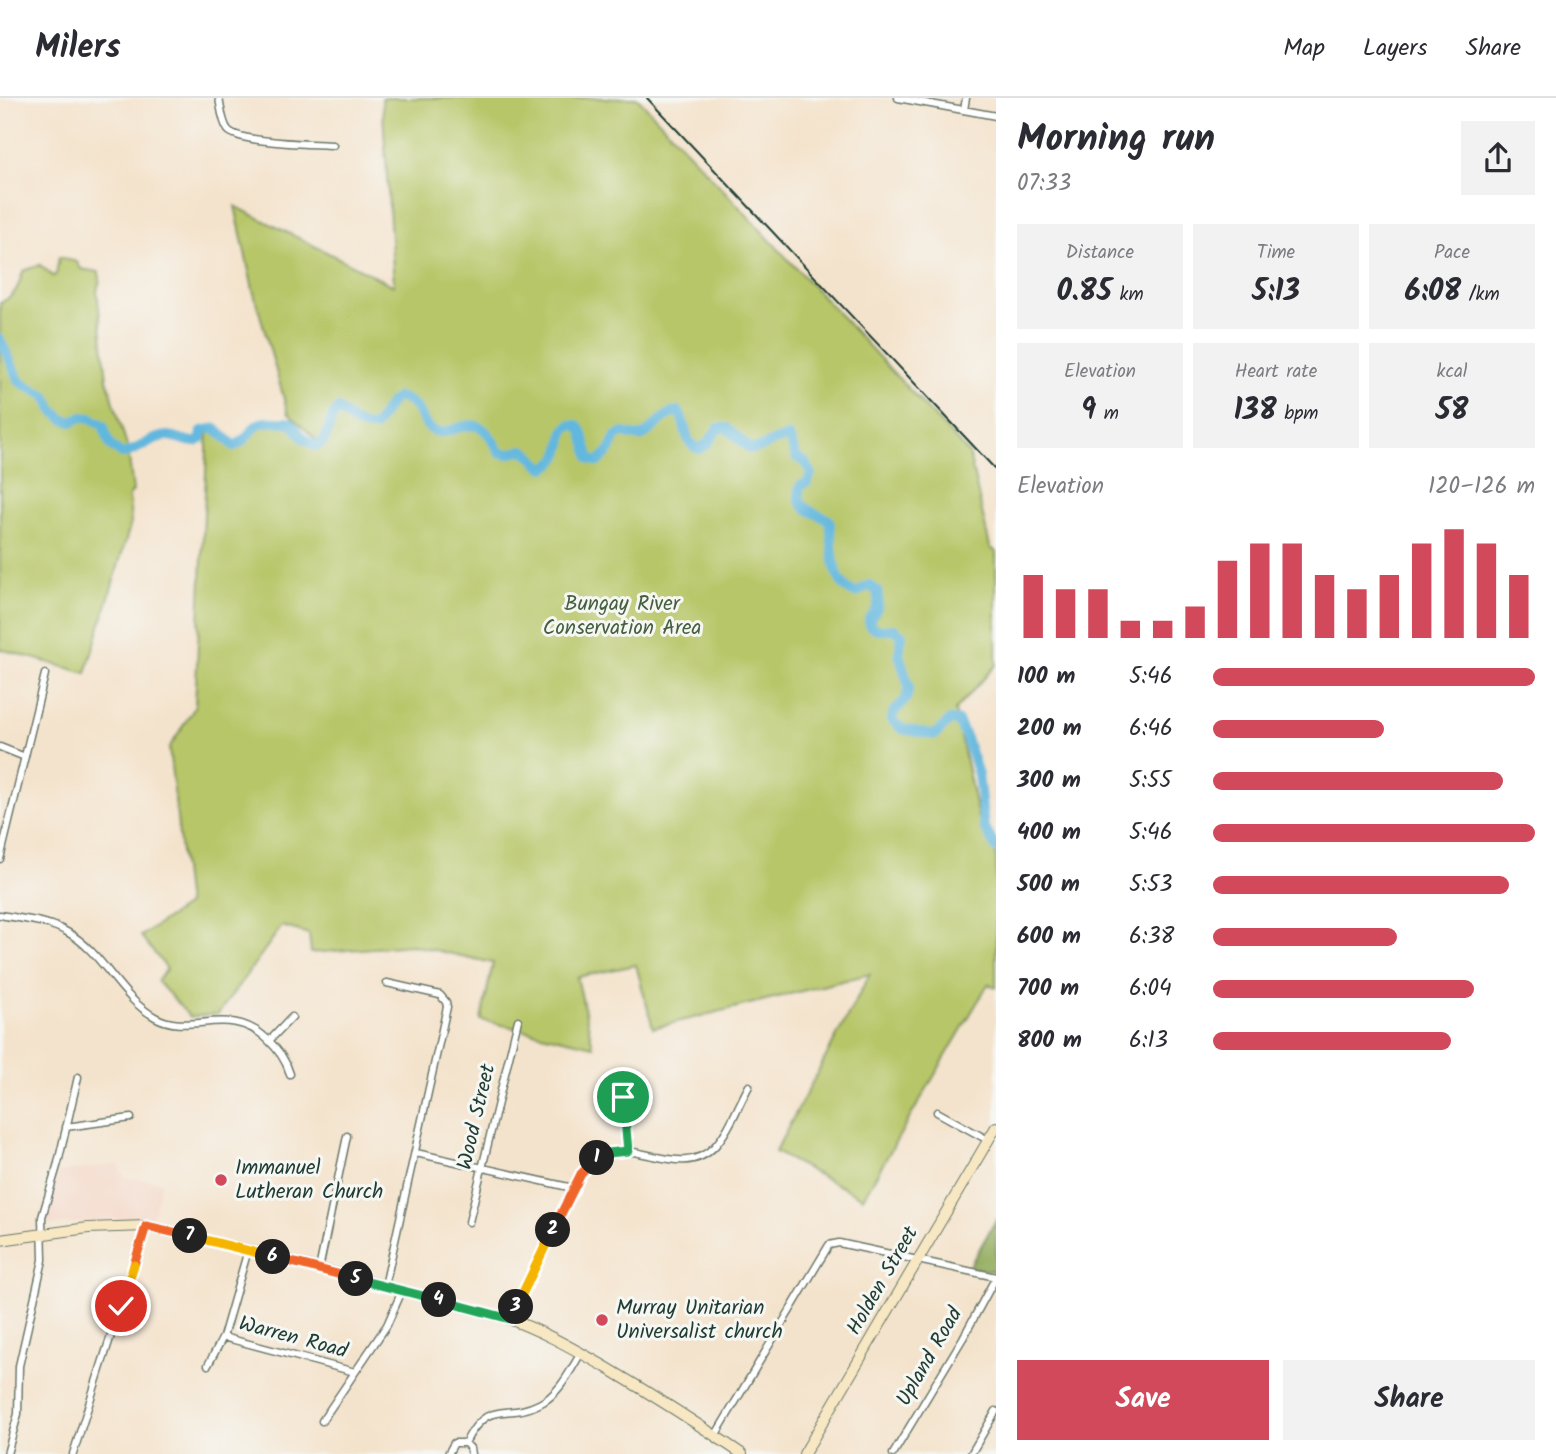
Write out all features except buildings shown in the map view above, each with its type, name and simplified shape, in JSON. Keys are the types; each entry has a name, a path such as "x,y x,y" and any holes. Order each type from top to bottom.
{"main road":[{"name":"Holden Street","path":"804,1454 996,1127"},
{"path":"0,1240 88,1227 146,1226 510,1319 551,1336 581,1353 742,1454"}],"street":[{"path":"219,98 225,125 233,134 256,139 333,145"},
{"path":"898,98 996,116"},
{"path":"964,110 965,98"},
{"path":"0,856 44,674"},
{"path":"0,747 24,757"},
{"path":"0,915 68,932 84,944 131,997 157,1018 171,1022 221,1020 240,1023 257,1030 286,1062 290,1074"},
{"path":"385,1286 447,1011 446,1002 436,994 387,983"},
{"path":"269,1041 292,1017"},
{"name":"Wood Street","path":"469,1222 518,1020"},
{"path":"628,1151 623,1097 624,1088 631,1076"},
{"path":"7,1454 18,1414 21,1356 44,1260 42,1217 78,1077"},
{"path":"510,1319 573,1188 581,1174 598,1157 628,1151 677,1160 701,1156 717,1144 749,1086"},
{"path":"937,1112 988,1140"},
{"path":"66,1127 131,1118"},
{"path":"318,1269 347,1136"},
{"path":"415,1153 573,1188"},
{"path":"73,1454 146,1226"},
{"path":"715,1436 829,1245 839,1243 996,1277"},
{"path":"208,1365 223,1337 248,1250"},
{"name":"Upland Road","path":"893,1454 996,1277"},
{"path":"322,1421 387,1325 401,1290"},
{"name":"Warren Road","path":"223,1337 355,1372"},
{"path":"465,1443 474,1428 487,1415 542,1403 560,1386 581,1353"},
{"path":"971,1454 996,1411"},
{"path":"448,1454 454,1443 465,1443 471,1454"}],"shaded area":[{"path":"119,1164 124,1177 162,1182 152,1221 113,1219 48,1224 45,1219 59,1172"}],"green space":[{"name":"Bungay River Conservation Area","path":"382,98 638,98 969,454 990,547 996,552 996,665 955,710 978,818 996,848 996,988 988,984 863,1198 775,1152 870,974 653,1028 636,965 577,977 593,1046 481,1020 493,963 412,945 311,953 309,934 282,926 218,1014 190,1017 157,981 167,969 141,936 187,905 169,748 195,707 208,429 220,431 234,446 241,443 258,423 267,420 291,423 303,438 316,446 321,444 288,413 253,290 235,206 394,286"},
{"path":"59,257 77,262 81,269 99,272 97,291 107,379 128,449 133,491 129,496 131,523 86,673 0,649 0,303 16,290 23,271 40,265 53,276 56,275"},
{"path":"996,1220 996,1272 969,1267"}],"waterway":[{"path":"0,339 20,382 46,396 53,410 63,419 71,422 81,417 91,418 103,425 110,445 122,454 163,436 196,442 201,439 202,431 215,428 234,446 245,439 255,426 266,422 291,423 303,438 316,446 327,435 331,420 338,409 359,424 375,427 391,402 398,397 412,404 432,430 440,432 473,425 482,428 499,452 508,454 523,450 545,468 557,457 564,431 570,425 577,425 582,431 590,459 598,462 610,450 616,436 623,433 641,437 669,414 678,411 690,442 699,449 708,443 718,428 727,428 750,449 789,437 796,457 805,462 811,473 808,482 800,486 800,500 806,508 829,520 834,561 840,581 856,593 869,585 877,591 877,606 869,619 870,626 880,630 894,629 902,635 899,654 909,687 906,699 893,713 892,720 902,729 935,735 950,720 958,721 978,774 984,827 996,848"}],"railway":[{"path":"647,98 996,470"}],"place":[{"name":"Immanuel Lutheran Church","path":"221,1180"},
{"name":"Murray Unitarian Universalist church","path":"602,1320"}],"route":[{"path":"121,1306 146,1226 510,1319 581,1174 598,1157 628,1151 623,1097"}]}
